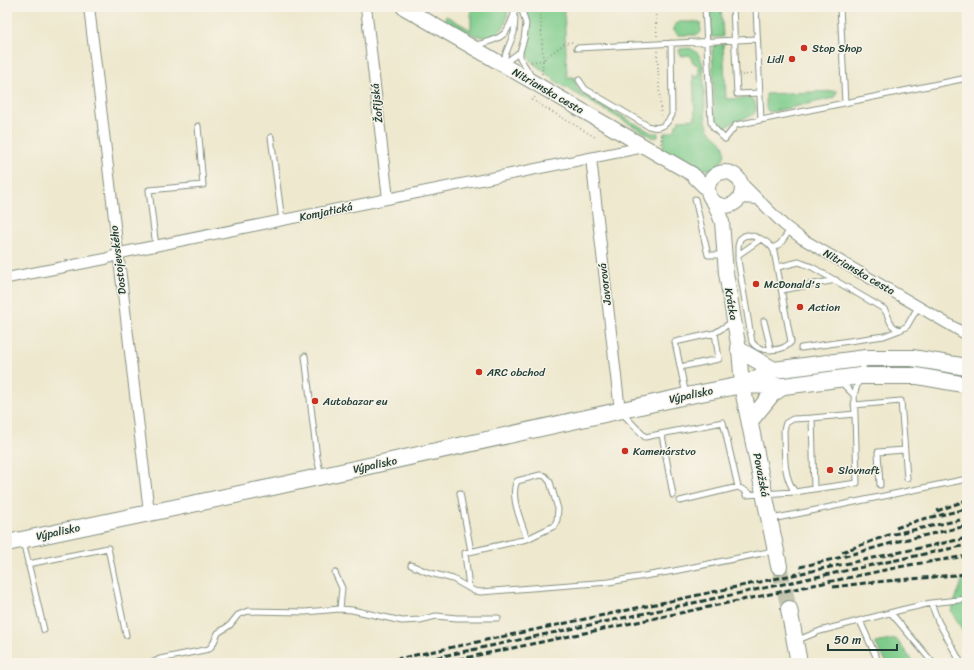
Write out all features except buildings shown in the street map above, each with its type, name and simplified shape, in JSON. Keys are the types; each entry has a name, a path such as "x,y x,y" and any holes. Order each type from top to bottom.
{"main road":[{"name":"Nitrianska cesta","path":"403,7 692,174 711,196"},
{"path":"722,222 742,190 740,180 729,172 722,172 714,176 709,184 711,196 723,205 735,201"},
{"name":"Nitrianska cesta","path":"692,174 714,176"},
{"name":"Krátka","path":"711,196 722,222 731,255 726,273 739,350 742,385"},
{"path":"739,350 774,370"},
{"name":"Výpalisko","path":"742,385 774,370 866,358 912,358 967,367"},
{"name":"Výpalisko","path":"7,543 742,385 784,386 860,376 917,376 967,384"},
{"name":"Považská","path":"742,385 777,558"},
{"path":"750,421 772,394 784,386"},
{"path":"789,609 800,663"}],"street":[{"name":"Dostojevského","path":"89,7 149,512"},
{"name":"Žofijská","path":"366,7 388,199"},
{"name":"Komjatická","path":"7,278 644,147"},
{"name":"Javorová","path":"591,158 620,411"},
{"name":"Nitrianska cesta","path":"740,180 790,230 823,252 967,335"},
{"path":"735,201 758,199"}],"lane":[{"path":"472,47 489,42 503,35 511,24 516,7"},
{"path":"503,65 514,33 516,7"},
{"path":"521,7 526,24 520,58 538,85"},
{"path":"705,7 711,122 713,128 726,138 736,125 967,78"},
{"path":"733,7 737,94 760,93"},
{"path":"756,7 761,120"},
{"path":"840,7 845,103"},
{"path":"577,48 757,39"},
{"path":"579,80 585,89 648,126 656,128 663,127 669,122 672,115 671,43"},
{"path":"503,65 520,52"},
{"path":"156,247 149,190 203,185 198,126"},
{"path":"271,137 282,221"},
{"path":"695,199 708,255 731,255 761,239"},
{"path":"773,248 780,244 790,230"},
{"path":"748,235 761,239 773,248 778,267 791,342 782,348 770,350 757,347 752,342 731,255 740,239 744,236 748,235"},
{"path":"778,267 799,262 806,264 884,309 887,312 891,324 900,330"},
{"path":"782,290 836,280"},
{"path":"801,348 884,336 907,326 918,307"},
{"path":"686,396 675,342 715,333 734,320"},
{"path":"764,321 770,350"},
{"path":"680,367 719,360 715,333"},
{"path":"305,356 317,458 321,476"},
{"path":"680,501 738,487 749,493 746,495 795,492 857,483 854,395 866,358"},
{"path":"838,378 854,395"},
{"path":"854,405 901,401 907,478"},
{"path":"620,411 645,437 723,422 738,487"},
{"path":"795,492 790,486 786,476 784,430 786,424 792,419 855,414"},
{"path":"812,418 814,489"},
{"path":"660,435 673,495"},
{"path":"880,485 878,452 904,450"},
{"path":"469,588 465,553 527,539 554,526 557,520 558,509 550,482 545,476 540,475 517,481 514,488 515,500 527,539"},
{"path":"770,519 967,479"},
{"path":"460,493 471,551"},
{"path":"23,540 44,630"},
{"path":"28,564 108,548 126,635"},
{"path":"411,565 427,572 453,579 469,588 481,592 609,582 674,571 777,558"},
{"path":"335,573 342,588 340,609"},
{"path":"796,641 820,631 931,603 967,599"},
{"path":"931,603 938,621 961,663"},
{"path":"152,663 160,659 209,649 218,633 230,625 238,615 248,611 305,612 340,609 402,620 420,620 436,616 457,618 498,618"},
{"path":"891,613 933,663"},
{"path":"860,622 880,663"}],"path":[{"path":"540,7 542,60 538,85 532,100 595,137"},
{"path":"655,7 657,38"},
{"path":"529,62 542,60 565,43 577,42"},
{"path":"657,47 661,121"},
{"path":"736,75 759,74"},
{"path":"661,132 662,141"}],"green space":[{"path":"471,7 507,7 507,17 504,27 492,36 485,37 471,34 444,20 446,16 471,30"},
{"path":"528,7 564,7 567,77 574,77 577,87 581,93 652,133 658,133 658,137 654,138 561,85 533,63 526,48 529,30"},
{"path":"710,7 721,7 723,37 711,37"},
{"path":"678,22 700,22 701,32 698,35 678,35 674,31 674,26"},
{"path":"718,43 723,43 726,99 749,98 754,100 756,106 756,110 752,116 734,122 723,128 718,126 715,119 712,51 714,46"},
{"path":"690,48 699,55 703,65 705,114 707,124 711,131 721,141 725,149 721,162 716,167 709,169 701,169 683,163 660,151 664,144 664,133 674,130 676,124 679,123 678,120 695,119 693,75 699,78 699,66 692,62 692,58 689,55 682,56 679,51 680,49"},
{"path":"837,91 834,98 771,112 766,108 766,94"},
{"path":"963,578 967,578 967,639 951,611"},
{"path":"896,639 914,663 887,663 875,643"}],"tunnel":[{"path":"779,566 789,609"}],"railway":[{"path":"937,511 967,500"},
{"path":"896,528 919,520 967,509"},
{"path":"842,552 889,535 960,520"},
{"path":"800,567 899,541 967,526"},
{"path":"378,663 967,538"},
{"path":"410,663 967,545"},
{"path":"441,663 909,565 967,556"},
{"path":"833,587 967,574"}],"place":[{"name":"Stop Shop","path":"804,48"},
{"name":"Lidl","path":"792,59"},
{"name":"McDonald's","path":"756,284"},
{"name":"Action","path":"800,307"},
{"name":"ARC obchod","path":"479,372"},
{"name":"Autobazar eu","path":"315,401"},
{"name":"Kamenárstvo","path":"625,451"},
{"name":"Slovnaft","path":"830,470"}]}
